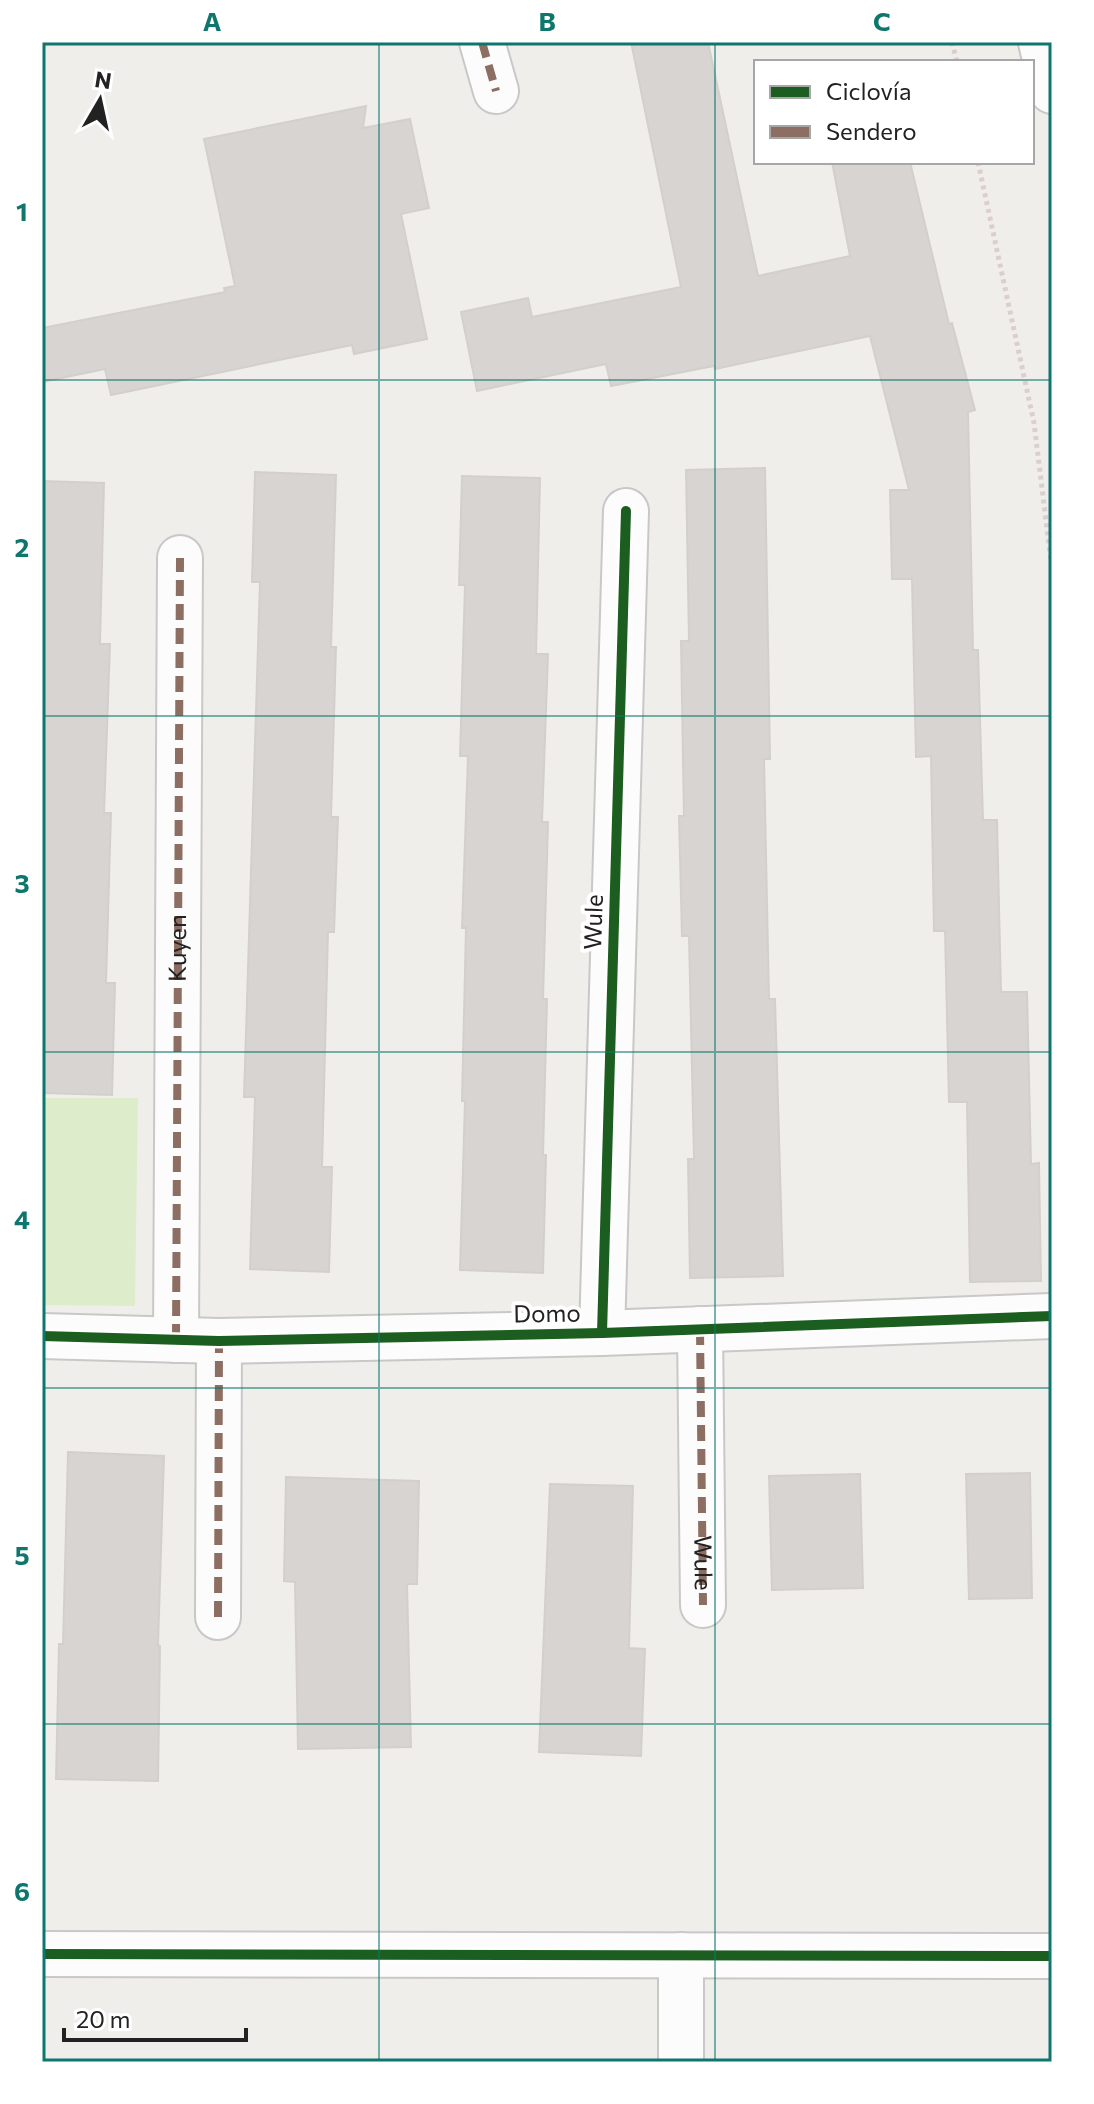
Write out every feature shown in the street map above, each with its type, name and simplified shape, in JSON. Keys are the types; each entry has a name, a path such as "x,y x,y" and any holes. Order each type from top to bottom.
{"street":[{"path":"482,42 496,91"},
{"path":"1041,42 1052,91"},
{"name":"Wule","path":"602,1333 626,511"},
{"name":"Kuyen","path":"176,1340 180,558"},
{"name":"Domo","path":"42,1336 219,1341 602,1333 1052,1316"},
{"name":"Wule","path":"700,1329 703,1605"},
{"path":"218,1617 219,1341"},
{"path":"42,1954 1052,1956"},
{"path":"681,1955 681,2062"}],"path":[{"path":"978,164 1034,423 1052,569"}],"green space":[{"path":"42,1098 138,1098 135,1306 42,1305"}],"building":[{"path":"631,42 708,42 758,276 850,256 832,164 910,164 949,324 952,323 975,410 968,412 973,650 978,650 983,820 997,820 1001,992 1027,992 1031,1164 1039,1163 1041,1281 970,1282 967,1102 949,1102 945,931 934,931 931,756 916,757 912,579 892,579 890,490 909,490 870,336 715,369 714,366 611,386 606,364 477,391 461,312 528,298 532,317 681,287"},
{"path":"366,106 363,128 410,119 429,208 401,214 427,339 354,354 352,345 111,395 105,369 42,382 42,328 225,292 224,288 235,286 204,139"},
{"path":"765,468 770,759 764,759 769,999 775,999 783,1276 690,1278 688,1159 694,1159 689,936 682,936 679,816 684,816 681,641 689,641 686,470"},
{"path":"255,472 336,475 331,647 336,647 331,817 338,817 334,932 328,932 322,1167 332,1167 329,1272 250,1269 255,1097 244,1097 260,582 252,582"},
{"path":"462,476 540,478 536,654 548,654 542,822 548,822 543,999 547,999 543,1273 460,1270 465,1101 462,1101 466,928 462,928 468,756 460,756 465,585 459,585"},
{"path":"42,481 104,483 100,644 110,644 104,813 111,813 106,983 115,983 112,1095 42,1093"},
{"path":"68,1452 164,1456 158,1645 158,1781 56,1779"},
{"path":"1030,1473 1032,1598 969,1599 966,1474"},
{"path":"860,1474 863,1588 772,1590 769,1476"},
{"path":"286,1477 419,1481 417,1584 407,1584 411,1747 298,1749 295,1582 284,1581"},
{"path":"550,1484 633,1486 629,1648 645,1649 641,1756 539,1752"}],"marked path":[{"path":"482,42 496,91"},
{"path":"176,1340 180,558"},
{"path":"700,1329 703,1605"},
{"path":"218,1617 219,1341"}],"cycle path":[{"path":"602,1333 626,511"},
{"path":"42,1336 219,1341 602,1333 1052,1316"},
{"path":"42,1954 1052,1956"}]}
